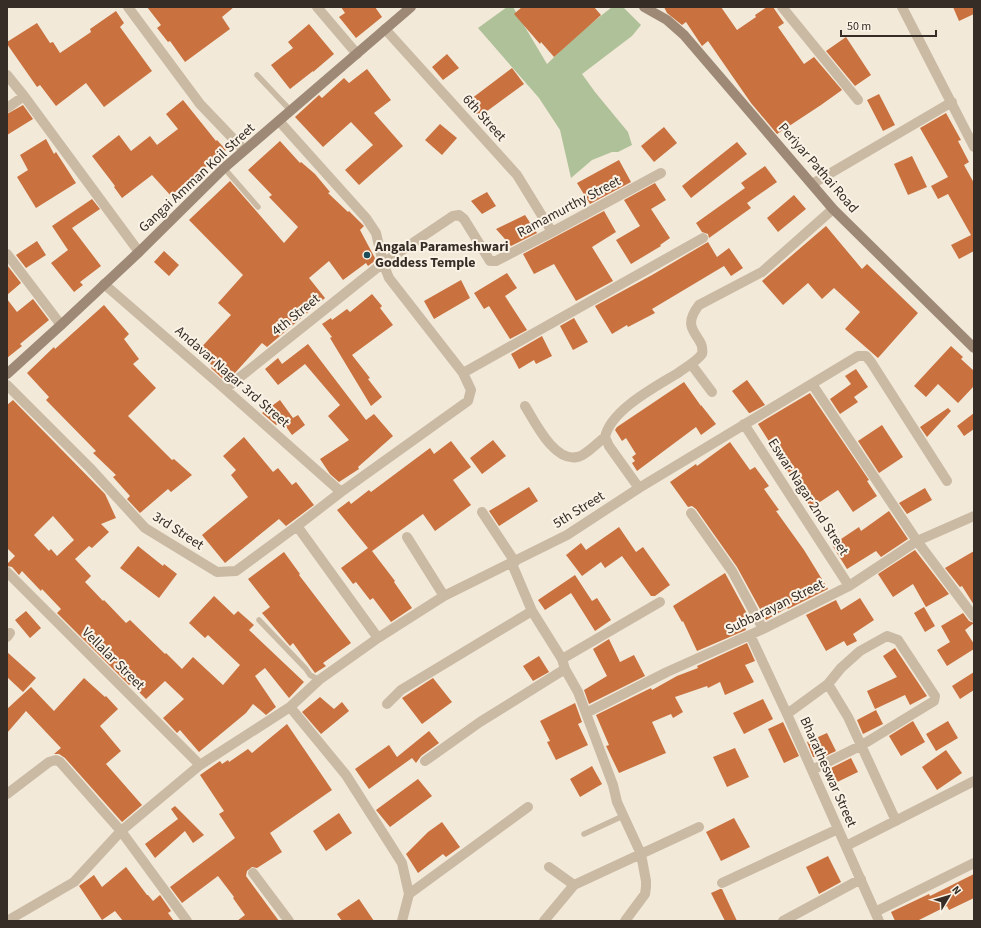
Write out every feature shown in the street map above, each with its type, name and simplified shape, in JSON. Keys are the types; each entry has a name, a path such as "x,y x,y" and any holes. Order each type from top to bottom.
{"street":[{"path":"128,7 200,104 244,150"},
{"path":"317,7 357,54"},
{"name":"Gangai Amman Koil Street","path":"8,372 139,252 224,168 411,7"},
{"name":"Periyar Pathai Road","path":"644,7 667,20 684,35 833,209 974,347"},
{"path":"782,7 858,100"},
{"path":"902,7 974,146"},
{"name":"6th Street","path":"385,29 517,174 552,232"},
{"path":"7,75 139,252"},
{"path":"7,108 24,96"},
{"path":"812,184 952,102"},
{"path":"279,120 366,218 376,233 383,263 389,278 463,373 703,238"},
{"name":"Ramamurthy Street","path":"383,263 454,216 459,216 464,219 490,261 496,261 661,173"},
{"path":"639,488 609,446 605,437 607,428 616,417 636,400 691,364 702,354 702,346 693,333 691,325 694,312 699,305 762,272 833,209"},
{"path":"7,254 61,325"},
{"name":"4th Street","path":"225,389 383,263"},
{"name":"Andavar Nagar 3rd Street","path":"104,284 341,492"},
{"name":"5th Street","path":"7,921 74,882 121,831 200,765 290,707 318,680 378,638 444,596 567,535 639,488 858,356 866,356 871,362 947,481"},
{"path":"691,364 712,392"},
{"name":"3rd Street","path":"7,385 90,468 145,528 217,572 236,571 341,492 465,404 470,397 471,390 463,373"},
{"path":"812,384 917,541 974,618"},
{"path":"525,406 553,448 568,457 578,457 605,437"},
{"name":"Eswar Nagar 2nd Street","path":"744,424 848,586"},
{"path":"482,512 513,563 532,611 562,659 565,669 578,692 613,785 617,802 641,854 646,881 645,894 625,921"},
{"path":"691,513 732,571 763,629"},
{"name":"Subbarayan Street","path":"586,713 667,672 763,629 848,586 917,541 973,519"},
{"path":"297,526 378,638"},
{"path":"407,537 444,596"},
{"name":"Vellalar Street","path":"7,572 200,765"},
{"path":"562,659 660,602"},
{"path":"387,704 401,690 532,611"},
{"name":"Bharatheswar Street","path":"750,635 787,714 877,917"},
{"path":"787,714 828,684 841,668 860,651 887,636 898,640 935,696 934,700 862,745 812,770"},
{"path":"425,761 480,722 565,669"},
{"path":"828,684 848,717 862,745 896,821"},
{"path":"290,707 351,782 402,863 409,894 402,921"},
{"path":"8,791 49,762 56,760 60,762 121,831 187,921"},
{"path":"846,846 974,781"},
{"path":"409,894 528,807"},
{"path":"544,921 574,885 698,827"},
{"path":"722,883 838,829"},
{"path":"877,917 974,863"},
{"path":"549,867 574,885"},
{"path":"253,873 289,921"},
{"path":"783,921 861,879"}],"lane":[{"path":"257,75 290,110"},
{"path":"224,168 258,207"},
{"path":"259,620 310,675 318,680"},
{"path":"584,834 623,816"}],"green space":[{"path":"507,7 513,7 547,64 578,34 612,7 623,7 641,25 632,36 582,74 628,132 632,145 618,152 612,152 592,160 571,178 560,130 539,98 478,28"}],"building":[{"path":"147,7 234,7 222,17 230,29 185,62 170,41 168,42 157,28 161,25"},
{"path":"341,7 375,7 382,17 356,38 339,17 345,13"},
{"path":"522,7 594,7 601,15 554,57 541,42 540,44 514,14"},
{"path":"664,7 721,7 737,30 756,17 755,15 767,7 773,7 784,23 778,27 804,64 814,57 842,90 777,134 751,103 708,41 702,46 686,22 682,25 667,13"},
{"path":"953,7 974,7 974,14 959,21"},
{"path":"116,11 124,23 120,27 152,71 104,107 86,83 56,106 40,85 37,87 7,44 7,42 37,23 50,43 53,42 60,53 91,32 90,29"},
{"path":"309,24 334,54 290,89 271,65 293,48 288,42"},
{"path":"846,37 871,75 855,86 826,51"},
{"path":"447,54 459,68 443,80 432,67"},
{"path":"512,68 524,84 479,117 467,102"},
{"path":"367,69 391,100 374,113 403,146 359,185 345,170 373,145 351,122 323,147 295,117 319,95 322,98 344,78 349,83"},
{"path":"879,94 895,125 883,131 867,100"},
{"path":"183,100 216,141 217,140 226,150 203,169 207,175 192,189 186,182 171,196 152,175 122,198 114,187 115,186 92,156 119,135 131,151 150,136 157,145 178,129 166,114"},
{"path":"23,105 33,119 7,135 7,114"},
{"path":"946,113 961,140 958,141 969,162 964,165 974,183 974,251 959,259 951,245 971,235 948,194 938,199 931,186 948,177 920,128"},
{"path":"440,124 457,138 442,155 425,140"},
{"path":"664,127 677,143 654,162 641,146"},
{"path":"46,139 54,154 56,152 76,183 36,208 17,177 28,170 20,155"},
{"path":"280,141 300,163 301,162 315,174 330,192 328,193 364,226 360,230 376,260 368,266 366,263 343,280 329,261 309,278 325,298 267,347 262,343 234,374 225,381 211,368 213,366 197,352 231,315 218,303 243,275 189,220 230,181 284,243 298,227 269,197 272,195 248,170"},
{"path":"737,142 747,154 691,198 682,186"},
{"path":"912,156 927,187 908,195 894,164"},
{"path":"619,160 631,182 590,204 577,183"},
{"path":"765,166 777,182 747,203 751,208 709,238 708,234 702,232 696,223 745,188 741,183"},
{"path":"655,183 666,200 651,209 670,238 660,245 661,246 631,264 616,240 640,226 624,200"},
{"path":"487,192 496,206 482,214 471,201"},
{"path":"794,195 806,209 778,232 767,218"},
{"path":"92,199 100,209 72,228 101,266 80,282 83,285 74,292 51,263 68,250 52,226"},
{"path":"604,211 616,232 592,247 613,281 576,301 554,264 534,274 523,254"},
{"path":"525,215 537,233 511,246 496,229"},
{"path":"826,226 862,269 867,264 918,313 878,358 845,329 860,312 834,288 822,299 808,283 783,305 762,281"},
{"path":"37,241 46,255 26,268 16,255"},
{"path":"708,242 717,257 729,248 743,268 731,276 724,266 652,309 655,313 628,327 627,325 612,334 595,306"},
{"path":"164,251 179,265 169,276 154,262"},
{"path":"7,265 21,283 7,295"},
{"path":"507,273 517,288 505,296 527,330 510,339 489,306 484,309 474,293"},
{"path":"461,280 470,298 434,319 424,301"},
{"path":"372,294 382,306 380,308 393,325 352,355 370,378 368,379 382,397 371,406 330,338 332,337 322,324 331,318 332,320 347,309 350,312"},
{"path":"7,299 17,312 33,299 49,320 20,344 22,346 7,358"},
{"path":"104,305 129,334 124,339 139,359 133,364 156,388 128,416 172,460 174,459 192,475 171,492 168,489 140,513 127,499 130,496 113,477 116,475 93,453 96,451 46,400 49,397 27,373 54,347 55,349"},
{"path":"574,318 588,342 573,350 560,326"},
{"path":"542,336 552,356 536,364 534,360 519,369 511,354"},
{"path":"308,344 366,420 374,414 393,436 358,467 359,469 339,482 330,474 320,459 349,440 328,416 340,405 305,364 278,385 265,369 278,358 282,364"},
{"path":"951,346 963,357 961,359 974,371 974,386 958,403 938,384 926,397 914,386"},
{"path":"856,369 868,387 854,397 858,402 840,414 830,399 851,384 845,376"},
{"path":"747,380 765,405 750,413 732,391"},
{"path":"684,382 716,424 701,435 696,427 637,471 632,463 635,461 632,457 636,454 626,438 622,441 615,430 617,427"},
{"path":"810,393 869,480 867,481 877,496 853,512 838,490 811,508 758,424"},
{"path":"13,400 105,494 116,518 101,524 109,532 92,548 89,546 75,559 91,576 85,582 103,601 104,600 126,623 130,620 182,669 193,657 223,685 240,665 208,635 205,638 189,623 214,596 234,615 238,611 254,625 249,630 304,682 289,698 265,668 255,676 276,707 266,715 253,704 246,713 199,752 180,730 177,733 163,718 184,699 165,681 146,699 131,684 129,685 57,613 61,609 42,589 41,591 22,571 19,575 12,567 7,566 7,564 15,556 7,548 7,405","holes":["53,516 74,540 57,556 51,549 49,551 34,535"]},
{"path":"280,400 293,418 298,415 305,425 292,435 282,421 276,425 262,413"},
{"path":"948,408 951,411 927,437 920,427"},
{"path":"974,413 974,429 964,436 957,426"},
{"path":"882,425 903,457 879,473 858,441"},
{"path":"244,437 273,472 278,468 292,485 296,482 314,505 286,526 279,519 225,563 202,535 248,497 231,475 236,470 223,456"},
{"path":"493,440 506,456 482,474 470,458"},
{"path":"451,441 471,467 453,480 471,505 435,531 423,514 372,551 395,581 394,582 412,608 391,622 373,598 370,600 356,582 353,584 341,568 368,548 337,510 349,501 351,504 369,490 371,492 430,448 434,454"},
{"path":"730,442 750,470 755,467 769,486 764,489 779,510 776,511 804,550 828,589 788,609 787,608 766,620 737,567 696,509 692,506 688,507 670,482 696,464 697,466"},
{"path":"529,487 538,501 499,526 489,511"},
{"path":"925,488 932,500 907,514 899,503"},
{"path":"889,511 908,539 881,557 876,551 847,569 832,545 859,527 861,531"},
{"path":"619,527 636,552 643,547 670,585 655,596 651,596 622,556 605,568 601,562 582,576 566,555 581,543 586,550"},
{"path":"138,546 163,566 164,564 177,574 159,598 120,568"},
{"path":"915,550 949,594 926,607 913,584 893,597 878,574"},
{"path":"974,551 974,605 962,586 960,587 945,568"},
{"path":"284,552 300,574 299,575 351,643 323,663 326,666 315,673 293,643 290,646 262,613 270,607 248,579"},
{"path":"725,573 751,621 744,625 746,630 697,651 683,621 682,622 673,606"},
{"path":"575,575 592,601 597,598 611,620 595,631 571,593 545,610 538,600"},
{"path":"860,598 874,620 853,634 857,641 847,646 844,641 826,651 806,615 836,600 841,610"},
{"path":"924,607 935,626 925,632 914,613"},
{"path":"26,611 41,628 30,638 15,620"},
{"path":"963,613 969,621 974,623 965,630 974,644 974,649 947,666 937,650 950,642 941,626"},
{"path":"609,639 620,662 634,655 645,676 589,704 584,690 607,676 593,649"},
{"path":"747,643 755,661 745,665 754,682 725,695 720,682 708,688 707,686 675,697 683,712 673,718 671,714 652,722 666,753 619,773 606,746 609,745 596,715 651,688 652,690 677,676 698,668 697,666"},
{"path":"895,648 927,696 910,705 905,695 875,709 867,691 897,677 883,656"},
{"path":"7,652 36,678 23,692 7,677"},
{"path":"539,656 549,672 533,681 523,666"},
{"path":"974,672 974,690 960,699 952,686"},
{"path":"84,678 105,697 106,696 118,709 100,726 121,751 106,764 142,805 122,822 65,758 59,754 54,754 61,748 26,711 7,733 7,709 31,687 54,711"},
{"path":"433,678 452,702 422,724 402,698"},
{"path":"320,697 334,709 342,702 349,711 321,734 302,712"},
{"path":"763,699 773,719 744,734 733,713"},
{"path":"575,703 582,722 578,724 588,745 556,760 547,742 550,741 540,721"},
{"path":"876,710 883,724 863,734 857,720"},
{"path":"913,721 925,742 901,756 889,736"},
{"path":"948,721 958,738 936,751 926,734"},
{"path":"783,722 799,756 784,763 768,729"},
{"path":"287,724 332,790 270,833 282,852 257,868 252,867 247,871 246,876 279,921 237,921 245,915 233,898 234,897 218,876 182,903 170,887 235,838 219,814 224,811 200,775 220,761 222,764 228,760 229,762 248,749 252,753"},
{"path":"429,731 439,743 421,756 416,763 412,758 369,789 355,769 389,745 397,757"},
{"path":"827,733 836,751 817,760 813,757 807,742"},
{"path":"735,748 749,777 727,787 713,757"},
{"path":"946,750 962,773 937,790 922,767"},
{"path":"851,758 858,772 829,786 823,772"},
{"path":"592,766 602,784 580,797 570,779"},
{"path":"418,779 432,796 390,827 376,810"},
{"path":"175,806 204,835 193,843 185,831 155,858 145,844 178,819 171,809"},
{"path":"339,813 352,833 326,851 313,831"},
{"path":"734,818 750,847 721,861 706,832"},
{"path":"442,822 460,847 446,857 443,854 418,873 406,854 428,832"},
{"path":"828,856 841,882 819,894 806,867"},
{"path":"126,867 153,901 160,895 171,911 168,913 174,921 123,921 115,911 102,920 79,886 94,875 102,887"},
{"path":"974,874 974,898 949,910 947,906 917,921 895,921 891,912 929,894 930,896"},
{"path":"722,889 737,921 725,921 711,893"},
{"path":"359,899 374,921 342,921 337,914"}],"place":[{"name":"Angala Parameshwari Goddess Temple","path":"367,255"}]}
